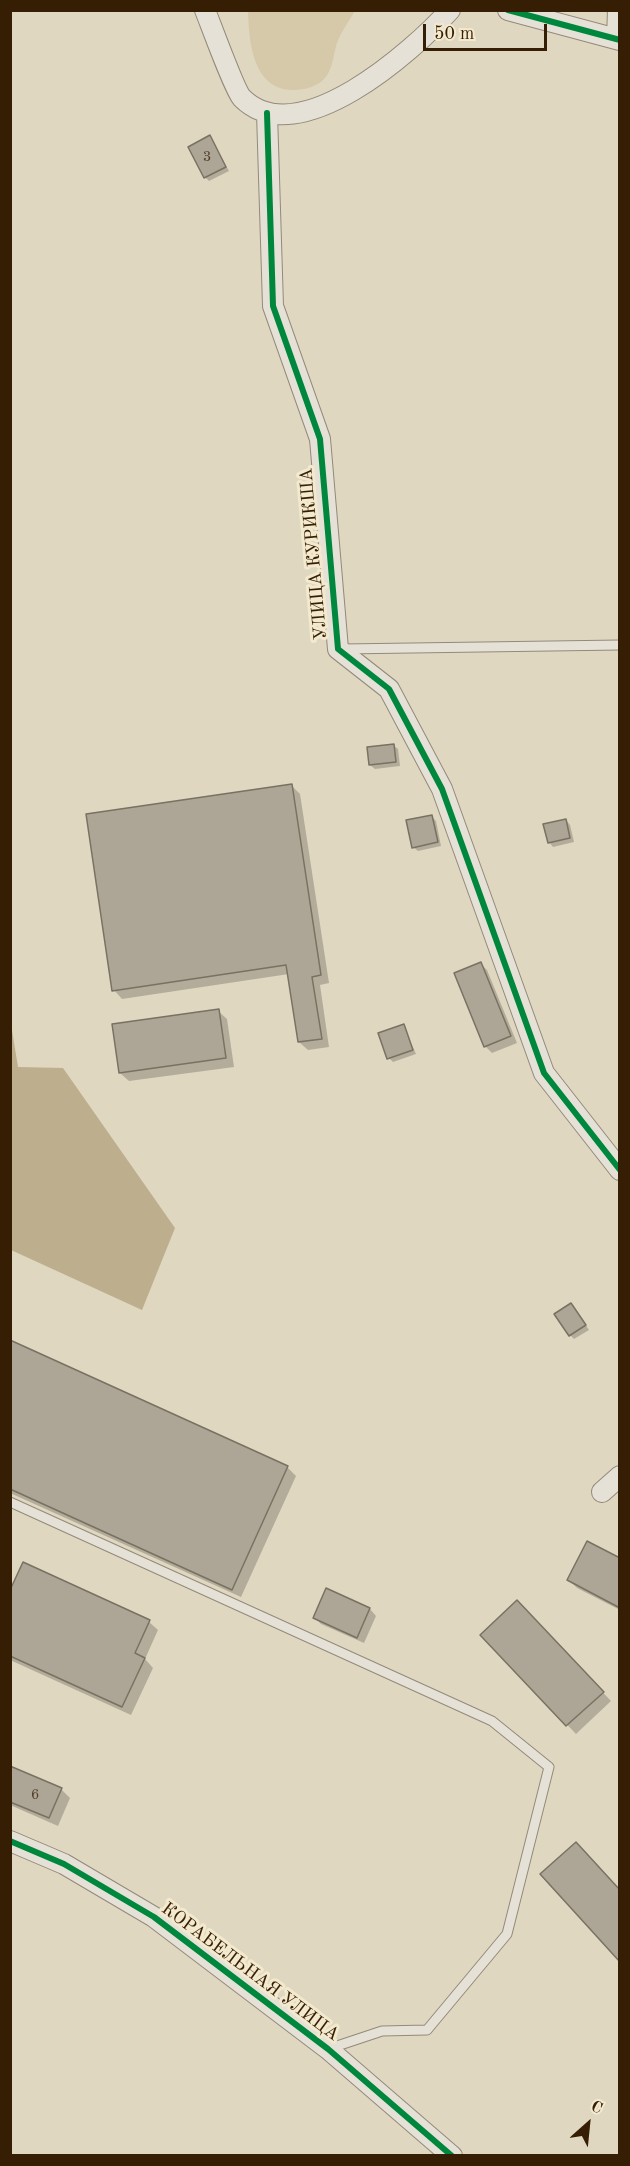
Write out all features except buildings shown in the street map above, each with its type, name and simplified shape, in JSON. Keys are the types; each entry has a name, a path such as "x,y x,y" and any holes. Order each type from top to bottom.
{"street":[{"path":"205,10 242,98 267,113 296,116 325,104 382,72 428,34 450,10"},
{"path":"508,10 618,40 618,10"},
{"name":"УЛИЦА КУРИКША","path":"267,113 273,306 320,439 338,649 389,688 442,789 544,1073 620,1170"},
{"path":"602,1492 620,1476"},
{"name":"КОРАБЕЛЬНАЯ УЛИЦА","path":"10,1841 64,1864 154,1917 328,2049 452,2156"}],"lane":[{"path":"338,649 620,645"},
{"path":"10,1502 492,1720 549,1767 507,1934 427,2030 382,2031 328,2049"}],"shaded area":[{"path":"248,10 355,11 339,39 331,68 326,77 311,87 292,90 279,88 268,81 261,72 252,48"},
{"path":"10,1018 18,1067 63,1068 175,1228 142,1310 11,1250"}],"cycle path":[{"path":"508,10 620,40"},
{"path":"267,113 273,306 320,439 338,649 389,689 442,789 544,1073 620,1170"},
{"path":"10,1841 64,1864 154,1917 328,2049 452,2156"}]}
